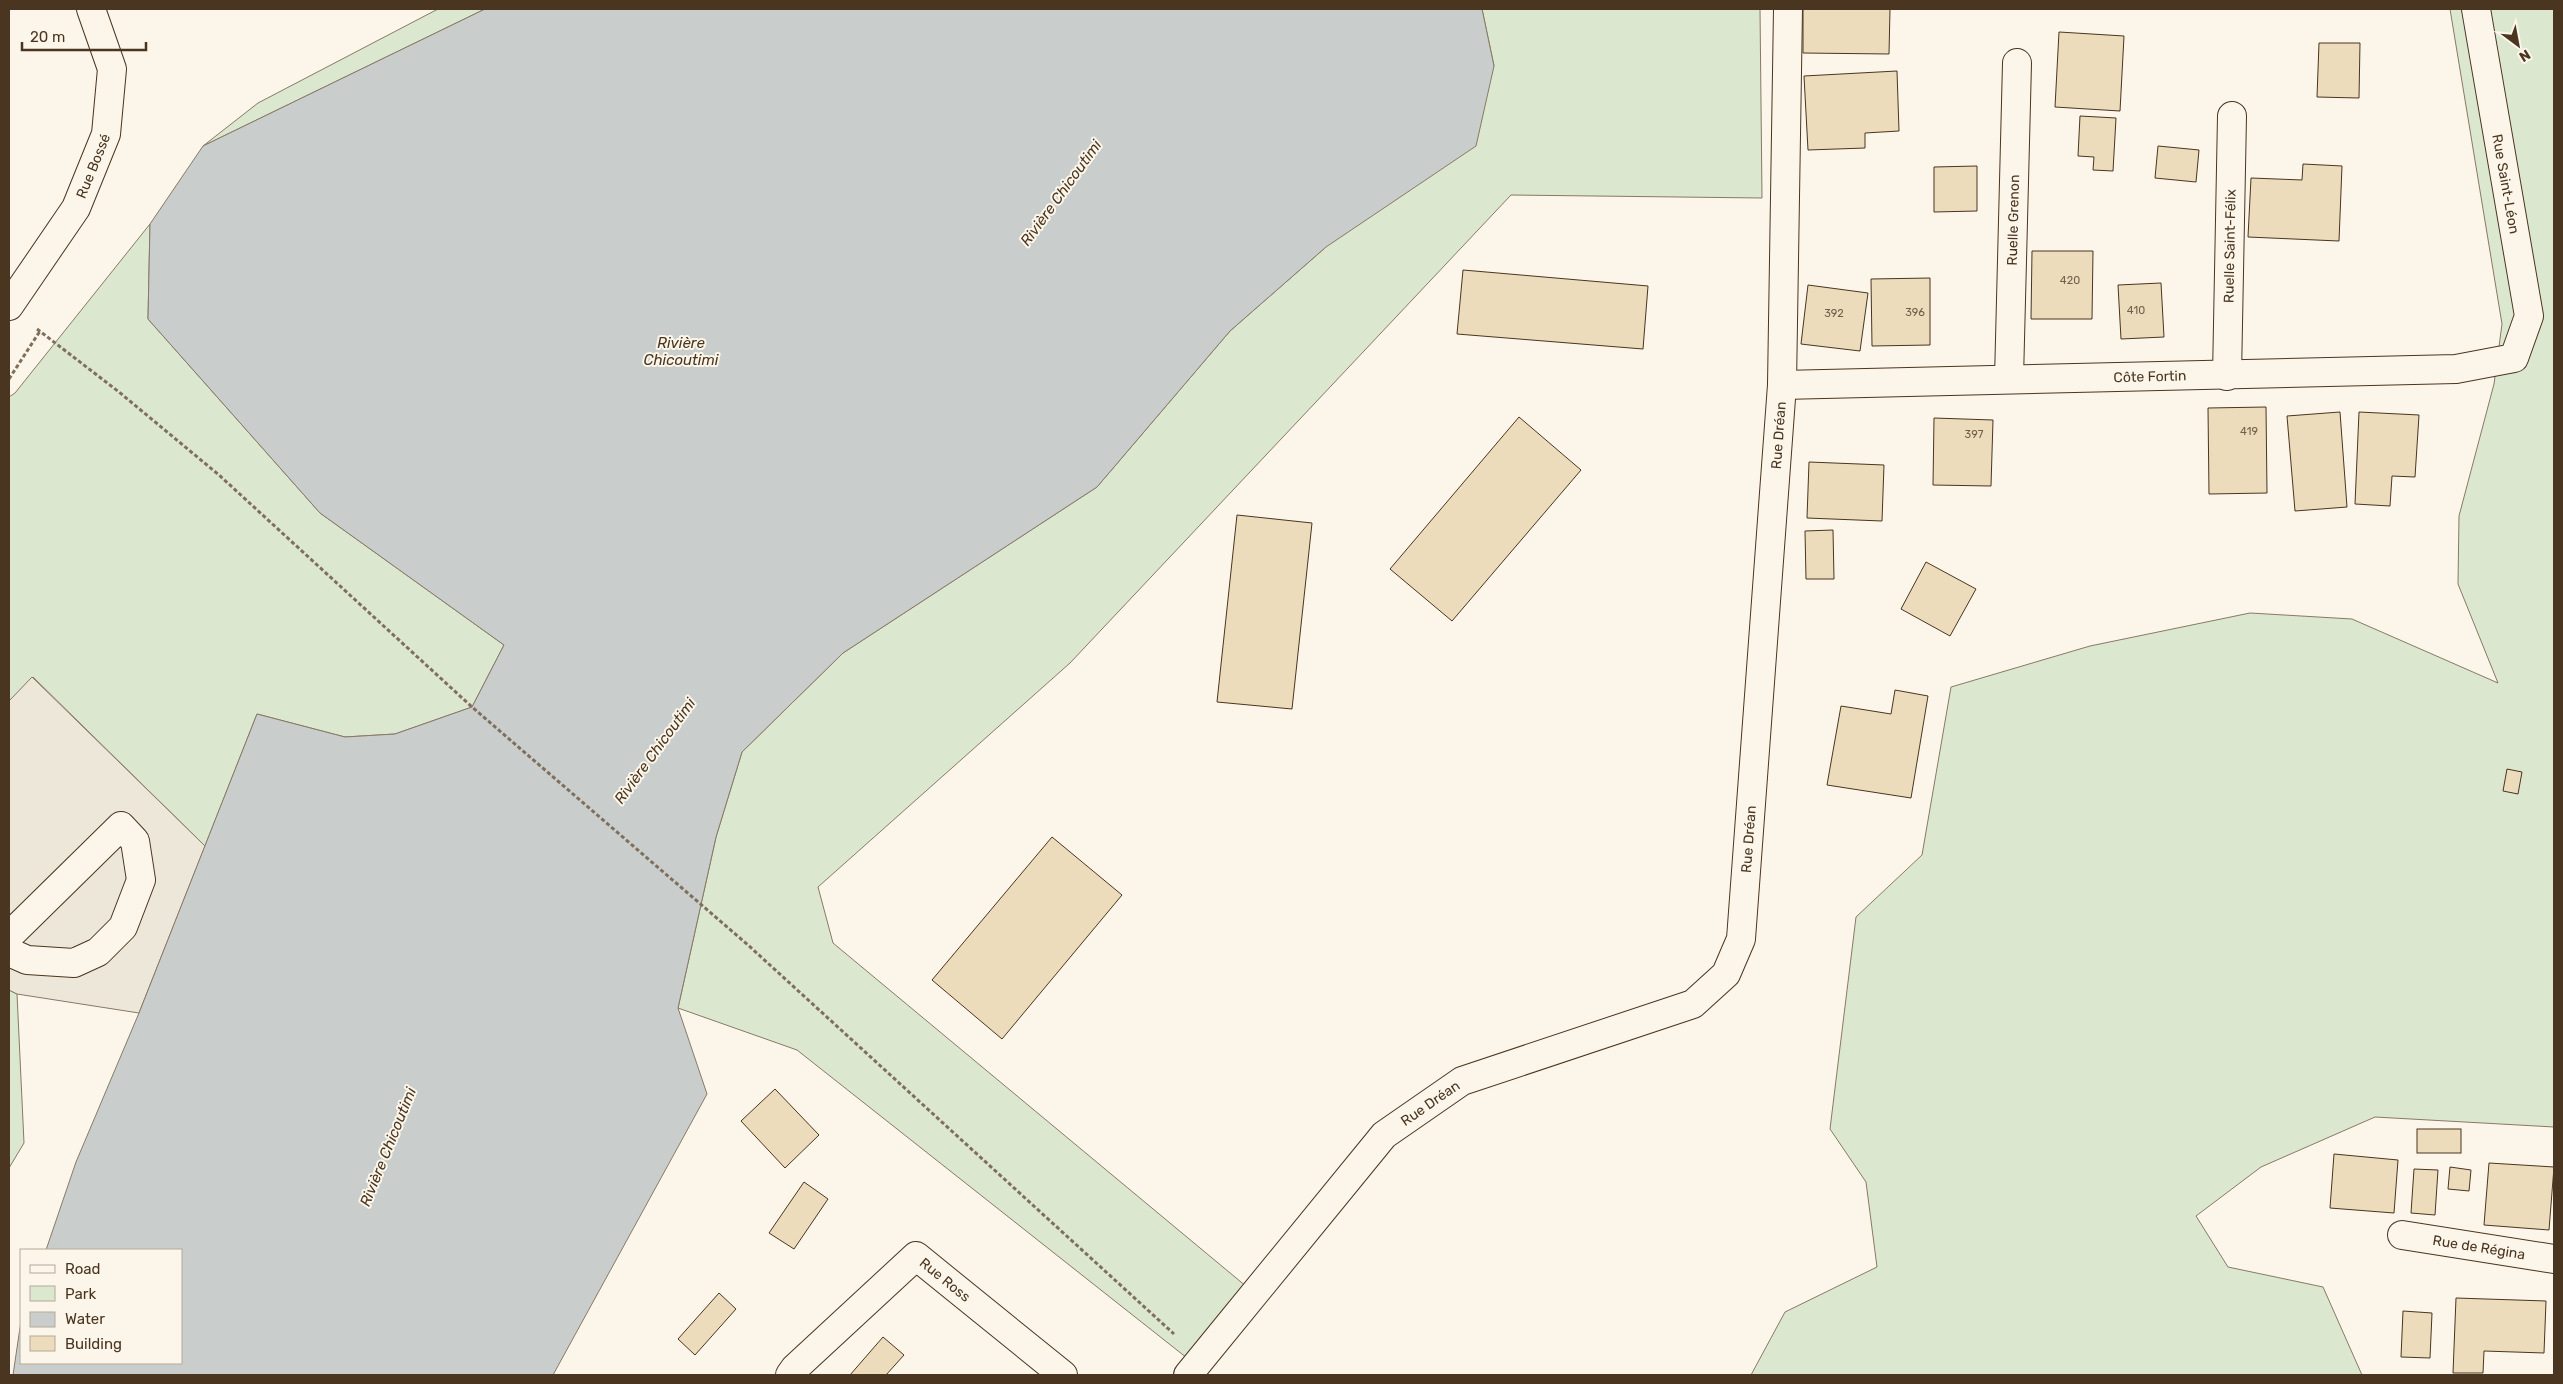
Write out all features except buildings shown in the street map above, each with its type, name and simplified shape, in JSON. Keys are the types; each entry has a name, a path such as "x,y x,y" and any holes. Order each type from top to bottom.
{"street":[{"name":"Rue Bossé","path":"9,306 76,208 106,134 112,69 92,9"},
{"name":"Rue Dréan","path":"1194,1367 1384,1135 1462,1081 1693,1004 1726,974 1741,939 1782,385 1788,9"},
{"name":"Rue Saint-Léon","path":"2476,9 2529,316 2514,358"},
{"name":"Ruelle Grenon","path":"2009,379 2017,63"},
{"name":"Ruelle Saint-Félix","path":"2227,376 2232,116"},
{"name":"Côte Fortin","path":"1782,385 2227,376 2456,369 2514,358"},
{"path":"9,936 121,826 135,841 141,880 123,926 98,952 74,963 27,960 9,952"},
{"name":"Rue de Régina","path":"2402,1235 2554,1259"},
{"name":"Rue Ross","path":"790,1375 795,1368 916,1256 1063,1375"}],"path":[{"path":"9,379 40,331 219,475 472,707 748,945 1194,1367"}],"green space":[{"path":"438,9 485,9 203,146 258,103"},
{"path":"1482,9 1760,9 1762,198 1511,195 1070,663 818,887 833,943 1247,1287 1187,1358 797,1050 678,1008 716,837 742,752 843,653 1097,487 1230,331 1326,247 1494,66"},
{"path":"2450,9 2554,9 2554,1127 2375,1117 2261,1167 2196,1216 2228,1267 2323,1287 2362,1375 1751,1375 1785,1312 1877,1267 1866,1182 1830,1129 1856,917 1922,855 1951,687 2090,646 2250,613 2352,619 2498,683 2458,584 2459,516 2494,384 2502,324"},
{"path":"150,224 148,319 320,513 504,645 472,707 395,734 345,737 257,714 205,846 33,677 9,701 9,397 15,393"},
{"path":"9,990 17,994 24,1143 9,1168"}],"shaded area":[{"path":"32,677 205,846 139,1013 17,994 9,990 9,701"}],"water":[{"name":"Rivière Chicoutimi","path":"485,9 1482,9 1494,66 1476,146 1326,247 1230,331 1097,487 843,653 742,752 716,837 678,1008 707,1094 553,1375 13,1375 20,1328 20,1364 182,1364 182,1249 46,1249 76,1162 139,1013 257,714 345,737 395,734 472,707 504,645 320,513 148,319 150,224 203,146"}]}
